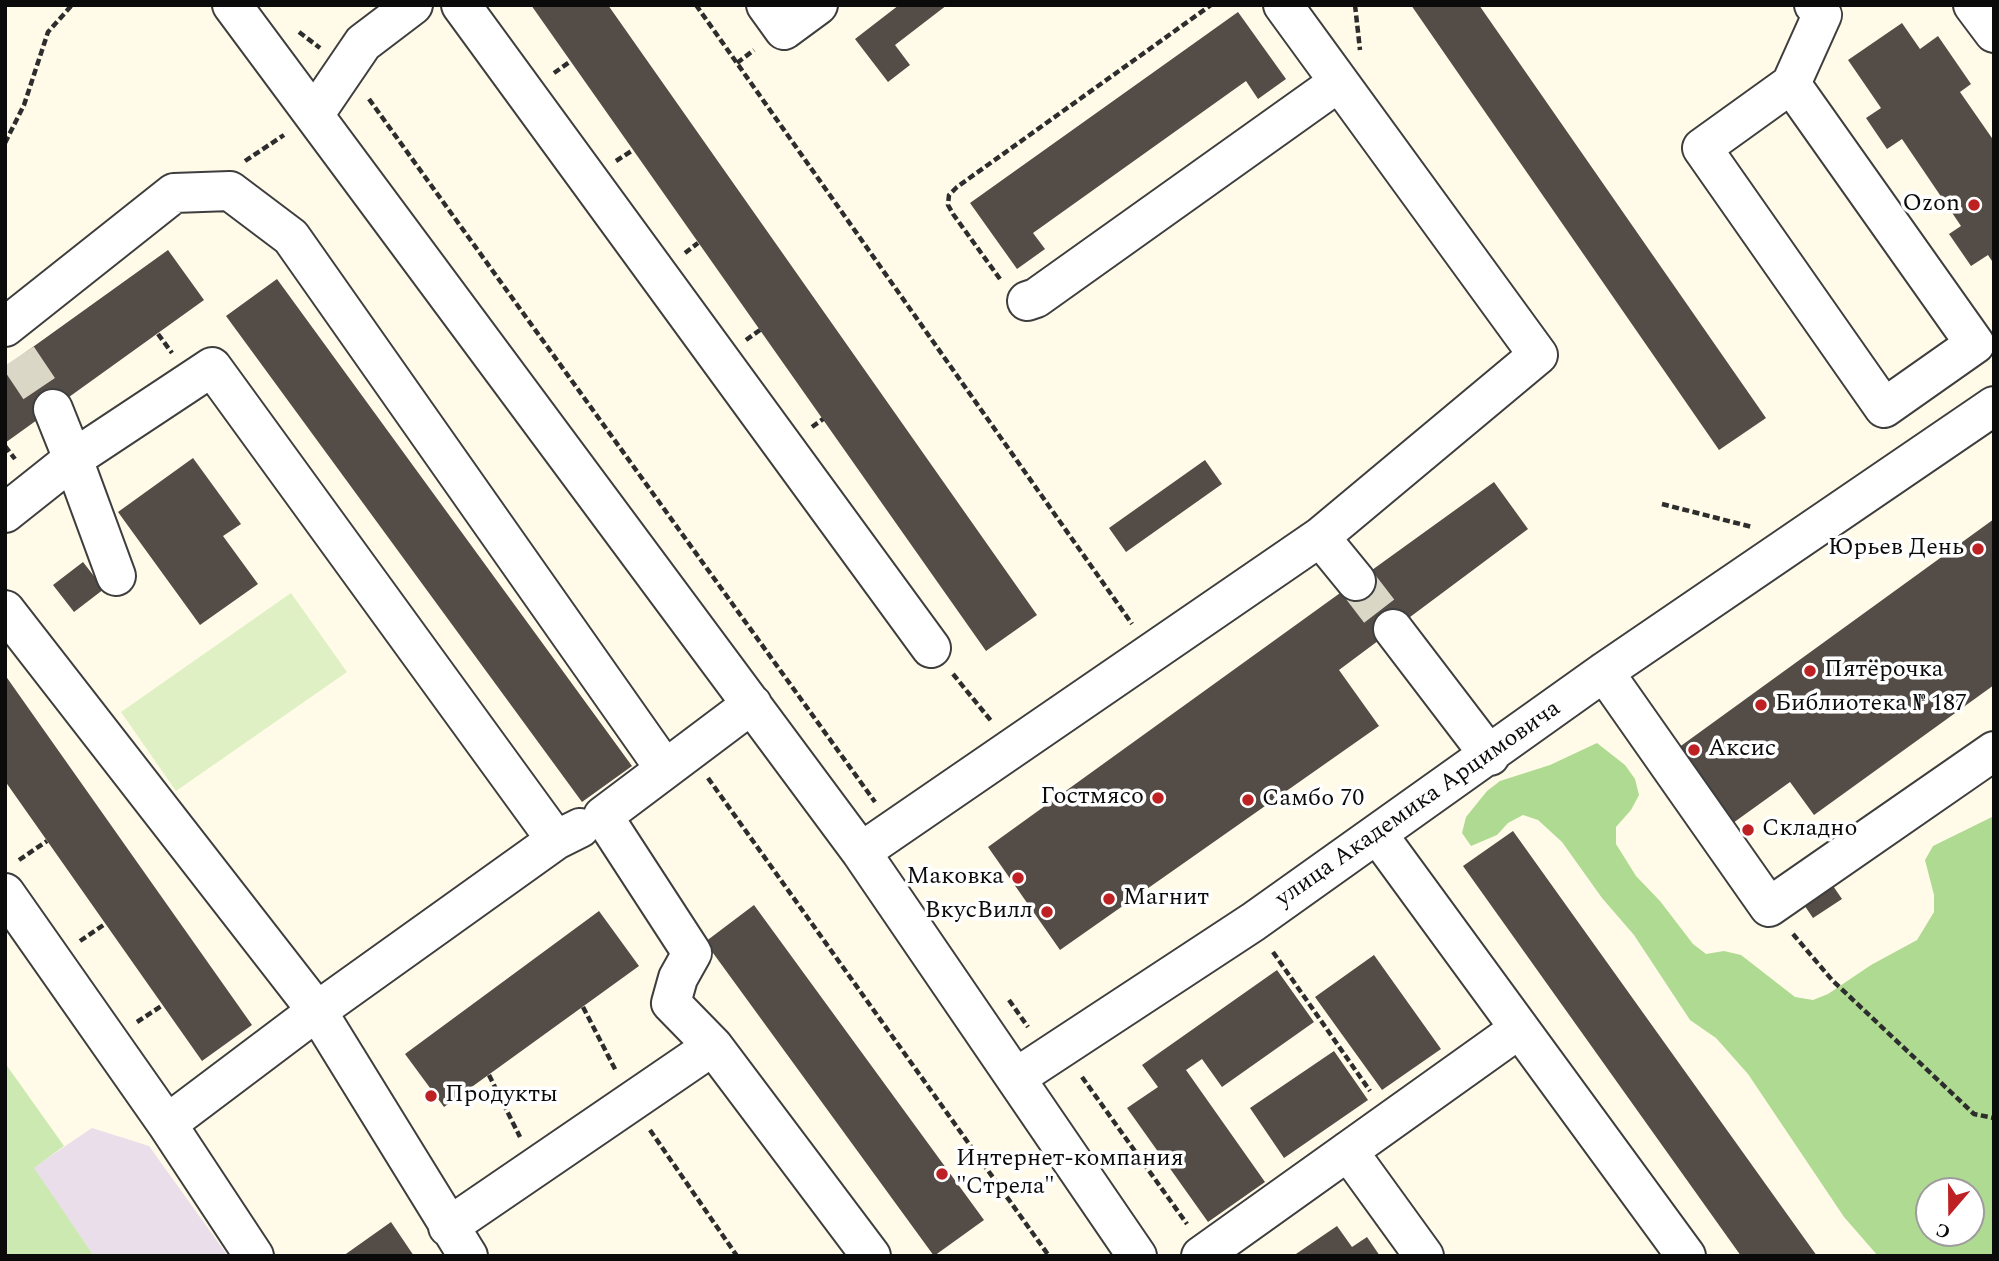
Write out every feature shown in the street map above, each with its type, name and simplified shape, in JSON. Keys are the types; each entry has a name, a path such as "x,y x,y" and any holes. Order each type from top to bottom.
{"street":[{"path":"232,5 861,852 1017,1077 1129,1253"},
{"path":"314,115 363,43 413,5"},
{"path":"461,5 931,648"},
{"path":"766,5 784,30 818,5"},
{"path":"861,852 1320,537 1538,355 1283,5"},
{"path":"1791,84 1975,344 1884,408 1702,148 1791,84 1822,15 1814,5"},
{"path":"1973,5 1994,33"},
{"path":"1027,301 1036,298 1339,82"},
{"path":"10,339 174,193 230,191 292,237 677,761"},
{"path":"5,513 73,459 212,367 556,840"},
{"name":"улица Академика Арцимовича","path":"1017,1077 1253,922 1490,756 1604,672 1802,540 1994,406"},
{"path":"53,410 116,576"},
{"path":"1320,537 1356,582"},
{"path":"5,610 317,1011 458,1241 535,1167 713,1046"},
{"path":"1393,629 1490,756"},
{"path":"1604,672 1769,907 1994,751"},
{"path":"167,1124 317,1011 556,840 603,816 752,704"},
{"path":"603,816 692,953 678,978 671,1003 713,1046 871,1256"},
{"path":"1378,835 1686,1256"},
{"path":"10,878 254,1256"},
{"path":"1204,1254 1519,1029"},
{"path":"1348,1151 1424,1256"}],"path":[{"path":"5,143 24,105 48,32 72,5"},
{"path":"696,5 1153,653"},
{"path":"1027,301 1015,298 1007,289 953,214 948,205 949,195 1211,5"},
{"path":"296,29 347,70 894,828"},
{"path":"244,162 314,115"},
{"path":"1662,504 1802,540"},
{"path":"931,648 1012,747"},
{"path":"677,761 1049,1256"},
{"path":"10,878 47,841"},
{"path":"1769,907 1832,979 1974,1114 1994,1118"},
{"path":"1253,922 1390,1121"},
{"path":"1001,989 1056,1052 1204,1254"},
{"path":"583,1007 631,1102 737,1256"},
{"path":"489,1075 535,1167"}],"shaded area":[{"path":"92,1128 149,1146 228,1256 94,1256 33,1168"}],"green space":[{"path":"291,593 347,672 176,791 121,712"},
{"path":"1597,743 1625,765 1635,779 1639,795 1631,810 1616,827 1616,844 1636,876 1660,901 1693,944 1706,954 1724,951 1741,955 1795,997 1813,1000 1828,994 1871,965 1917,940 1934,912 1934,895 1925,860 1933,846 1994,816 1994,1256 1878,1256 1844,1217 1748,1074 1716,1038 1690,1020 1634,935 1602,898 1562,842 1538,820 1523,815 1508,823 1497,835 1471,846 1462,833 1466,817 1487,791 1500,781 1550,765"},
{"path":"5,1063 64,1146 34,1168 94,1256 5,1256"}],"building":[{"path":"531,5 608,5 1037,615 986,651"},
{"path":"899,5 947,5 895,45 910,65 888,82 855,39"},
{"path":"1411,5 1479,5 1766,418 1719,450"},
{"path":"1238,12 1286,79 1258,99 1246,81 1033,233 1045,249 1017,269 970,203"},
{"path":"1902,23 1920,49 1938,36 1971,84 1960,92 1994,141 1994,264 1988,255 1971,266 1949,234 1961,226 1902,139 1887,149 1866,118 1881,108 1848,60"},
{"path":"168,250 204,300 5,443 5,367"},
{"path":"277,279 632,766 582,802 226,316"},
{"path":"193,458 241,524 223,536 258,584 200,625 118,512"},
{"path":"1205,460 1222,484 1126,552 1109,528"},
{"path":"1494,482 1528,529 1339,670 1379,726 1060,950 988,847"},
{"path":"1994,519 1994,685 1814,815 1790,782 1733,823 1678,748"},
{"path":"83,562 104,589 74,612 53,585"},
{"path":"5,675 252,1025 202,1061 5,781"},
{"path":"1513,831 1817,1256 1741,1256 1463,866"},
{"path":"1829,880 1842,899 1813,918 1800,899"},
{"path":"754,905 984,1220 934,1256 705,942"},
{"path":"599,911 639,966 444,1107 405,1054"},
{"path":"1374,955 1441,1049 1382,1090 1315,997"},
{"path":"1277,970 1314,1022 1222,1087 1202,1059 1186,1070 1265,1182 1208,1222 1127,1108 1158,1087 1142,1065"},
{"path":"1334,1051 1368,1100 1284,1158 1250,1108"},
{"path":"391,1222 414,1256 343,1256"},
{"path":"1337,1226 1352,1247 1367,1237 1380,1256 1293,1256"}],"tunnel":[{"path":"18,357 53,409"},
{"path":"1356,581 1393,629"}],"place":[{"name":"Ozon","path":"1974,205"},
{"name":"Юрьев День","path":"1978,549"},
{"name":"Пятёрочка","path":"1810,671"},
{"name":"Библиотека № 187","path":"1761,705"},
{"name":"Аксис","path":"1694,750"},
{"name":"Гостмясо","path":"1158,798"},
{"name":"Самбо 70","path":"1248,800"},
{"name":"Складно","path":"1748,830"},
{"name":"Маковка","path":"1018,878"},
{"name":"Магнит","path":"1109,899"},
{"name":"ВкусВилл","path":"1047,912"},
{"name":"Продукты","path":"431,1096"},
{"name":"Интернет-компания \"Стрела\"","path":"942,1174"}]}
